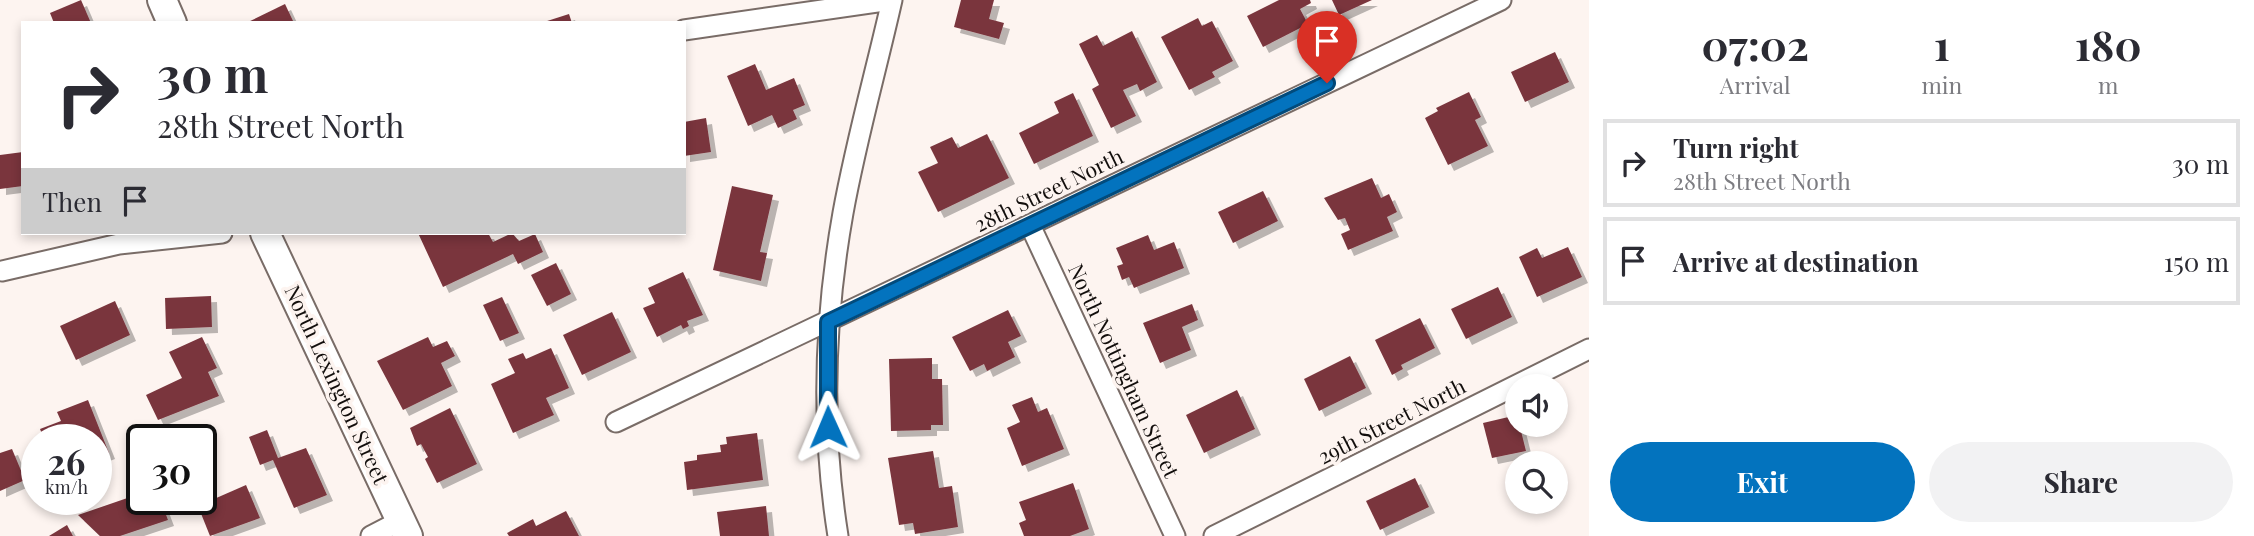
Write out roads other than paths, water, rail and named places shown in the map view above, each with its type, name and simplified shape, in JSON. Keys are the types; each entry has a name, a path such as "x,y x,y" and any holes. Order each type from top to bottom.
{"street":[{"path":"162,0 171,21"},
{"path":"686,30 892,0 843,213 828,322 828,449 838,536"},
{"name":"28th Street North","path":"615,422 1501,0"},
{"name":"North Nottingham Street","path":"1030,225 1175,536"},
{"path":"2,271 120,244 203,235"},
{"name":"North Lexington Street","path":"266,235 404,529"},
{"name":"29th Street North","path":"1214,536 1589,349"},
{"path":"371,536 404,529"}]}
